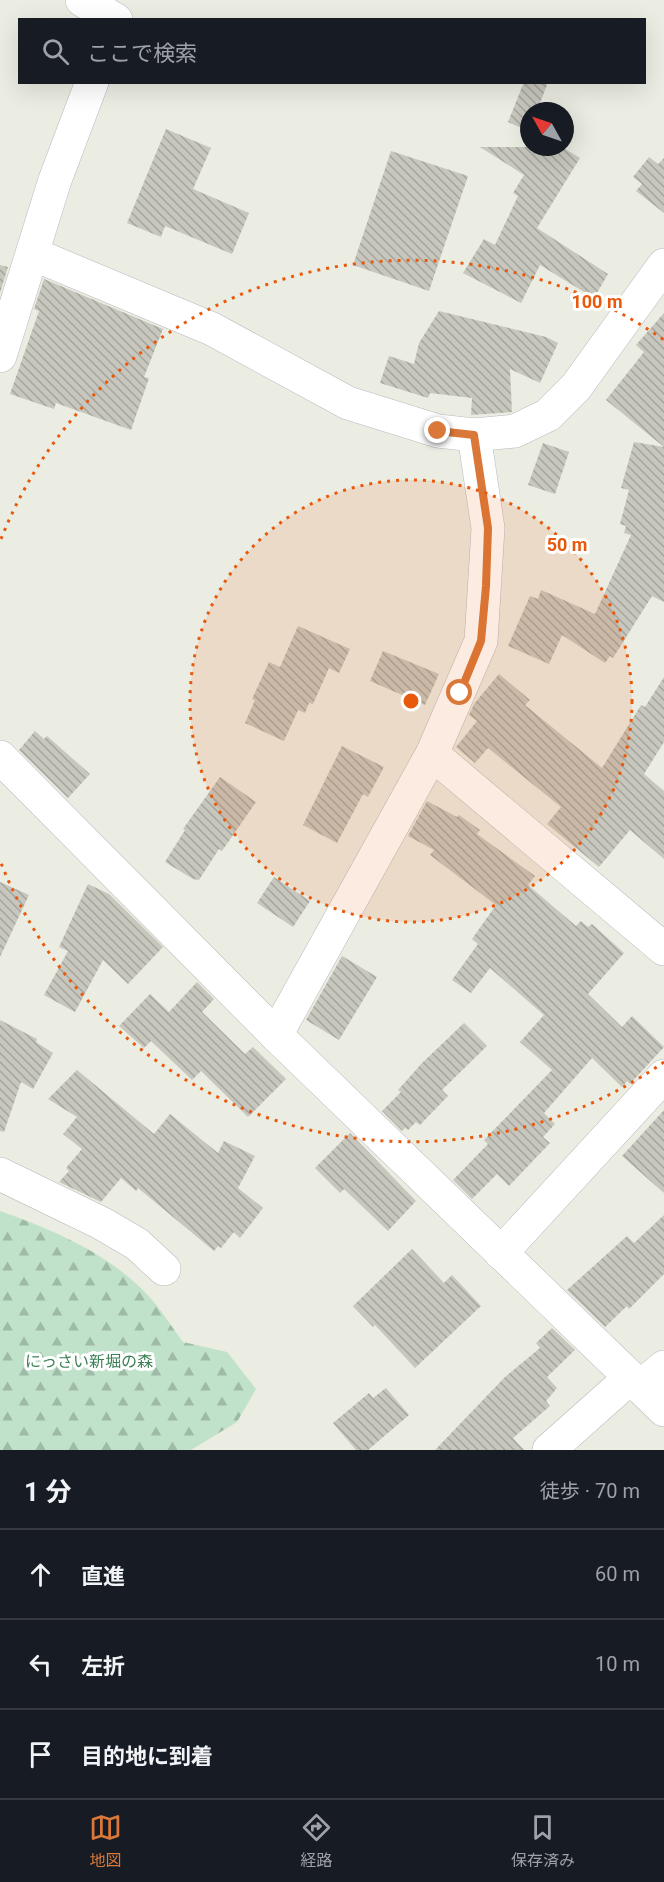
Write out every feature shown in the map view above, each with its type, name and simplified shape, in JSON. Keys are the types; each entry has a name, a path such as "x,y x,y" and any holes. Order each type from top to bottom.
{"street":[{"path":"82,0 113,18"},
{"path":"122,18 133,0"},
{"path":"0,356 55,180 91,84"},
{"path":"33,254 212,329 348,403 438,431 474,435 515,431 548,415 576,387 661,275"},
{"path":"276,1035 432,754 481,641 488,528 474,435"},
{"path":"432,754 664,949"},
{"path":"0,757 276,1035 501,1253 645,1378 664,1410"},
{"path":"501,1253 664,1076"},
{"path":"0,1174 101,1223 137,1244 164,1269"},
{"path":"549,1450 645,1378"}],"green space":[{"name":"にっさい新堀の森","path":"0,1211 62,1236 120,1270 153,1301 183,1342 227,1352 256,1389 237,1422 191,1450 0,1450"}],"building":[{"path":"523,84 547,84 540,102 520,102 520,127 508,122"},
{"path":"166,129 211,148 193,189 249,213 232,254 165,226 161,237 127,223"},
{"path":"480,147 520,147 520,156 574,154 580,158 537,228 608,274 594,298 540,265 521,303 463,273 484,239 495,245 518,196 513,193 524,175"},
{"path":"391,151 468,176 429,291 353,265"},
{"path":"649,157 658,164 664,158 664,213 636,191 642,184 633,177"},
{"path":"0,265 8,267 0,293"},
{"path":"44,279 163,329 144,377 149,378 131,430 56,403 54,409 10,394 39,311 34,309"},
{"path":"439,311 546,337 558,343 540,383 510,369 512,412 471,415 472,398 430,393 428,398 380,383 389,356 414,364 419,343"},
{"path":"664,313 664,447 606,400 644,352 636,345"},
{"path":"634,442 664,447 664,602 652,596 613,658 610,656 605,663 562,635 549,664 508,646 530,596 538,599 541,590 595,614 631,535 624,533 626,526 620,524 629,490 621,488"},
{"path":"543,443 569,452 555,494 528,485"},
{"path":"298,626 350,649 339,673 329,668 313,704 309,703 305,713 298,710 284,741 245,723 255,700 252,699 269,662 280,667"},
{"path":"383,651 439,674 425,705 370,681"},
{"path":"499,674 530,700 525,705 602,768 641,705 645,707 664,677 664,742 644,774 664,791 664,859 630,830 599,867 547,824 561,807 488,748 475,763 456,747 477,721 469,715 474,704"},
{"path":"35,731 44,739 47,736 90,774 68,798 19,750"},
{"path":"342,746 384,767 368,797 363,794 337,843 303,825"},
{"path":"220,777 256,802 222,851 219,849 199,880 193,879 165,862 185,830 183,829"},
{"path":"427,801 457,817 459,815 480,830 477,834 535,876 528,885 576,926 581,921 588,927 592,924 624,953 588,994 622,1027 632,1016 664,1047 630,1084 627,1081 622,1087 592,1058 544,1113 555,1124 543,1137 550,1143 509,1186 497,1174 472,1199 453,1180 488,1144 484,1140 552,1070 520,1042 544,1015 490,968 471,993 452,980 478,944 472,939 496,905 430,855 434,850 408,836"},
{"path":"274,877 310,901 293,927 257,903"},
{"path":"0,882 29,895 0,957"},
{"path":"88,884 109,894 163,947 128,984 103,960 75,1012 44,995 68,951 59,947"},
{"path":"342,956 377,977 339,1040 306,1020"},
{"path":"197,982 214,999 202,1012 245,1054 253,1047 286,1079 248,1117 201,1071 192,1080 151,1041 144,1048 119,1026 150,994 169,1012"},
{"path":"0,1020 37,1039 36,1042 53,1053 33,1089 21,1082 4,1132 0,1131"},
{"path":"464,1023 487,1046 442,1090 448,1096 420,1125 416,1122 408,1130 405,1128 402,1131 382,1111 401,1092 398,1090 422,1063"},
{"path":"77,1070 154,1134 170,1114 218,1153 224,1141 255,1156 238,1188 263,1208 240,1238 234,1232 221,1248 218,1246 214,1251 138,1188 136,1191 121,1178 101,1202 59,1182 69,1171 66,1168 82,1149 63,1134 77,1117 48,1099"},
{"path":"664,1110 664,1193 622,1156"},
{"path":"350,1133 416,1201 388,1231 344,1189 340,1193 315,1168"},
{"path":"664,1215 664,1274 629,1309 627,1306 605,1327 567,1290 627,1236 634,1243"},
{"path":"412,1249 444,1283 452,1275 481,1306 415,1368 375,1325 373,1327 353,1306"},
{"path":"552,1328 575,1350 547,1377 557,1388 546,1401 550,1406 513,1438 524,1450 435,1450 505,1377 540,1348 536,1343"},
{"path":"386,1388 409,1415 368,1450 356,1450 333,1423 369,1393 373,1398"}],"route":[{"path":"438,431 474,435 488,528 481,641 460,693"}]}
